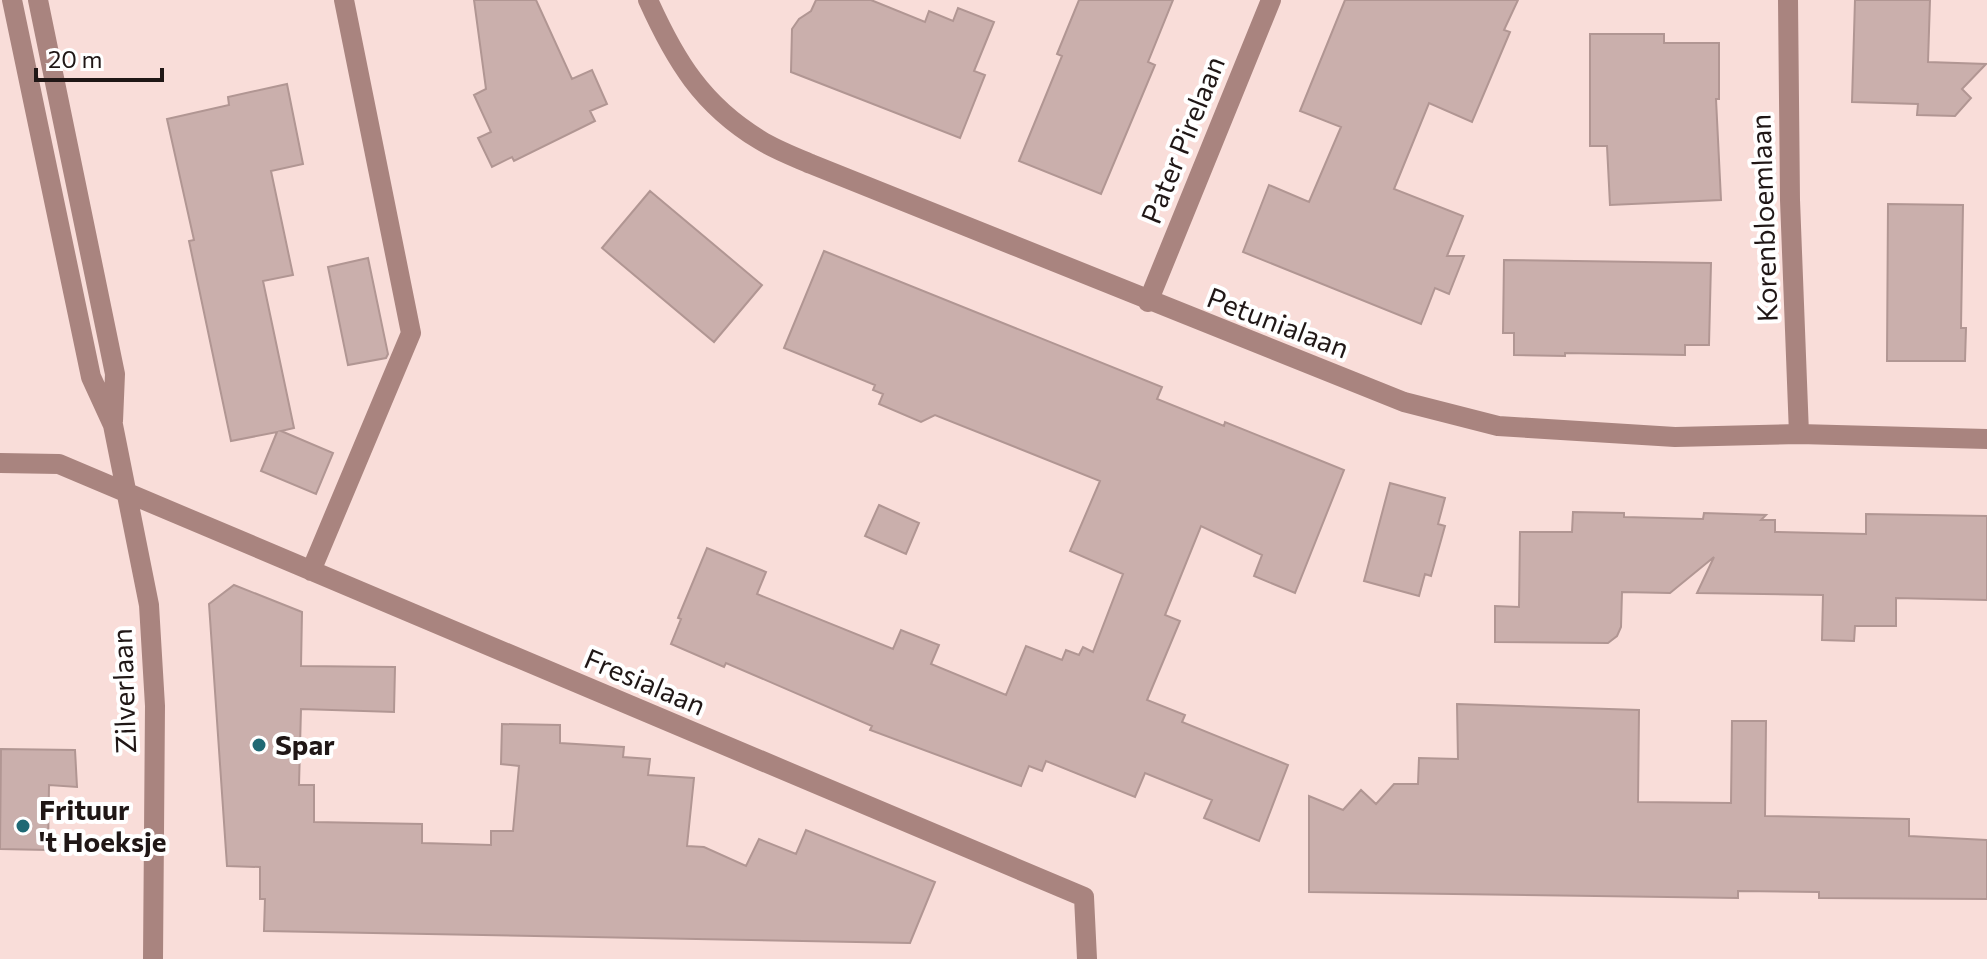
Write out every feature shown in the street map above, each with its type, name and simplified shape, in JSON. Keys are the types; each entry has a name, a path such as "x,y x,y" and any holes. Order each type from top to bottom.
{"street":[{"name":"Zilverlaan","path":"12,0 91,377 113,425 149,605 155,706 153,959"},
{"name":"Zilverlaan","path":"38,0 115,374 113,425"},
{"path":"311,571 411,333 344,0"},
{"name":"Petunialaan","path":"648,0 669,46 708,101 760,140 811,164 1148,302 1404,402 1498,426 1675,437 1799,434 1987,439"},
{"name":"Pater Pirelaan","path":"1148,302 1271,0"},
{"name":"Korenbloemlaan","path":"1788,0 1790,200 1799,434"},
{"name":"Fresialaan","path":"0,463 59,464 1084,897 1087,959"}],"building":[{"path":"474,0 536,0 572,79 592,70 607,104 590,111 595,121 514,161 512,157 492,167 478,138 491,132 474,95 486,89"},
{"path":"816,0 871,0 925,22 929,11 953,21 958,8 994,22 974,71 985,75 960,138 791,72 792,29 799,19 811,11"},
{"path":"1079,0 1173,0 1148,62 1155,65 1101,194 1019,161 1062,56 1057,54"},
{"path":"1345,0 1518,0 1504,30 1510,32 1472,122 1429,103 1394,189 1463,216 1447,256 1464,256 1449,294 1435,288 1421,324 1243,252 1269,185 1309,202 1341,127 1300,111"},
{"path":"1855,0 1930,0 1928,62 1986,64 1962,89 1971,98 1955,116 1917,115 1918,104 1852,102"},
{"path":"1590,34 1664,34 1664,43 1719,43 1719,99 1716,99 1721,200 1610,205 1607,146 1590,146"},
{"path":"287,84 303,164 271,171 293,275 263,281 294,428 281,431 333,453 316,494 261,471 277,432 231,441 189,241 194,240 167,119 229,105 228,97"},
{"path":"650,191 762,285 714,342 602,248"},
{"path":"1888,204 1963,205 1961,328 1966,328 1965,361 1887,361"},
{"path":"824,251 1162,387 1157,399 1224,426 1225,422 1344,470 1295,593 1254,576 1262,555 1201,526 1165,615 1180,621 1147,700 1185,715 1182,722 1288,765 1259,841 1204,818 1212,800 1145,773 1135,797 1046,761 1042,771 1029,766 1021,786 870,730 872,726 726,663 724,667 671,644 681,619 678,618 707,548 766,572 757,594 893,649 901,630 939,645 931,664 1006,695 1026,646 1062,660 1066,650 1079,655 1083,647 1093,652 1123,574 1070,551 1100,481 935,415 921,422 879,404 883,394 873,390 875,385 784,348"},
{"path":"368,258 388,354 386,358 348,365 328,267"},
{"path":"1504,260 1711,263 1709,345 1685,345 1685,355 1514,355 1514,333 1503,333"},
{"path":"1390,483 1445,498 1438,524 1445,526 1431,576 1425,574 1419,596 1364,581"},
{"path":"879,505 919,523 906,554 865,536"},
{"path":"1573,512 1703,519 1704,513 1766,515 1761,520 1775,520 1775,532 1866,534 1866,514 1987,516 1987,600 1896,598 1896,626 1855,626 1854,641 1822,640 1823,595 1697,593 1714,557 1670,593 1622,592 1621,627 1617,636 1608,643 1495,642 1495,606 1519,607 1520,532 1572,532"},
{"path":"234,585 302,612 301,666 395,667 394,712 301,709 299,785 314,785 314,822 422,824 422,843 491,845 491,831 513,831 519,766 501,764 502,724 560,725 560,743 624,747 623,757 650,759 648,775 694,778 687,846 704,847 746,866 759,839 796,854 806,830 935,882 910,943 264,931 265,899 260,899 260,867 227,866 209,604"},
{"path":"1457,704 1639,710 1638,802 1731,803 1732,721 1766,721 1765,816 1909,819 1909,836 1987,840 1987,899 1819,898 1819,892 1738,891 1738,898 1309,892 1309,796 1343,810 1361,790 1376,804 1394,784 1418,784 1419,758 1458,759"},
{"path":"1,749 75,750 77,787 49,785 48,850 0,849"}],"place":[{"name":"Spar","path":"259,745"},
{"name":"Frituur 't Hoeksje","path":"23,826"}]}
